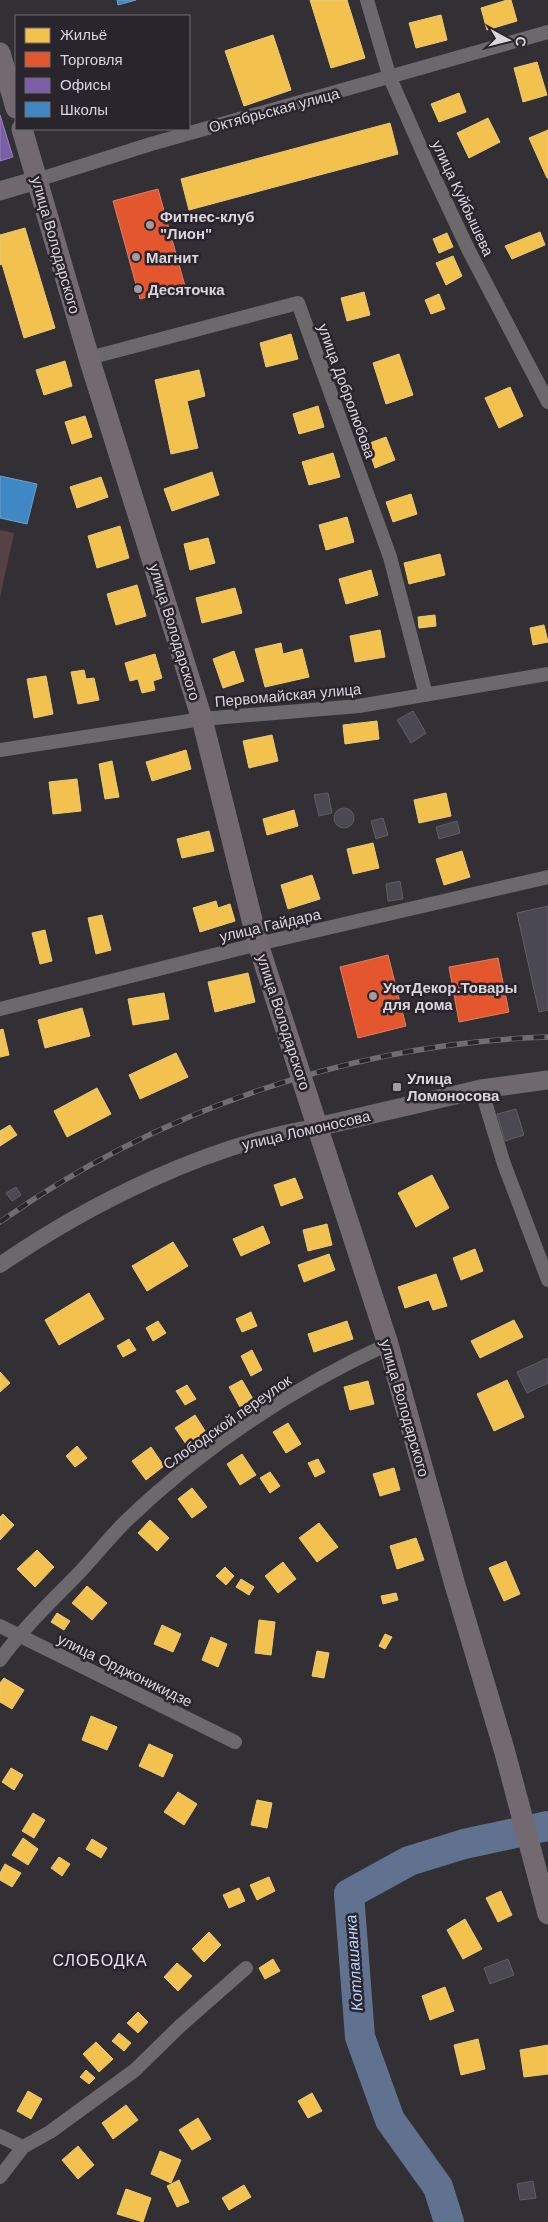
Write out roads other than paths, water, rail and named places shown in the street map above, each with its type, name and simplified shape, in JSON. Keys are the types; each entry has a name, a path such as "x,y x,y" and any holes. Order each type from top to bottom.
{"main road":[{"path":"0,53 15,105"},
{"name":"улица Володарского","path":"22,130 89,358 202,719 258,944 388,1344 455,1585 504,1749 534,1870 548,1914"},
{"name":"Октябрьская улица","path":"0,190 37,180"},
{"name":"улица Ломоносова","path":"317,1127 482,1089 548,1080"}],"street":[{"name":"улица Куйбышева","path":"367,0 390,78 427,162 469,251 548,402"},
{"name":"Октябрьская улица","path":"37,180 151,144 548,32"},
{"name":"улица Добролюбова","path":"89,358 298,304 390,557 426,696"},
{"name":"Первомайская улица","path":"0,750 202,719 359,706 548,674"},
{"name":"улица Гайдара","path":"0,1009 258,944 548,878"},
{"path":"482,1089 504,1164 548,1280"},
{"name":"улица Ломоносова","path":"0,1266 99,1205 182,1167 272,1136 317,1127"},
{"name":"Слободской переулок","path":"0,1660 17,1636 124,1523 168,1482 275,1406 340,1366 388,1344"},
{"name":"улица Орджоникидзе","path":"0,1626 235,1742"},
{"path":"0,2177 23,2146 50,2132 135,2070 180,2026 246,1968"},
{"path":"0,2136 23,2146"}],"waterway":[{"name":"Котлашанка","path":"449,2222 438,2187 390,2120 360,2037 349,1894 409,1861 464,1844 548,1826"}],"railway":[{"path":"0,1222 61,1182 125,1147 192,1116 260,1090 331,1069 403,1053 475,1042 548,1037"}],"place":[{"name":"Фитнес-клуб \"Лион\"","path":"150,225"},
{"name":"Магнит","path":"136,257"},
{"name":"Десяточка","path":"138,289"},
{"name":"УютДекор.Товары для дома","path":"373,996"},
{"name":"Улица Ломоносова","path":"397,1087"}],"district":[{"name":"СЛОБОДКА","path":"100,1960"}]}
